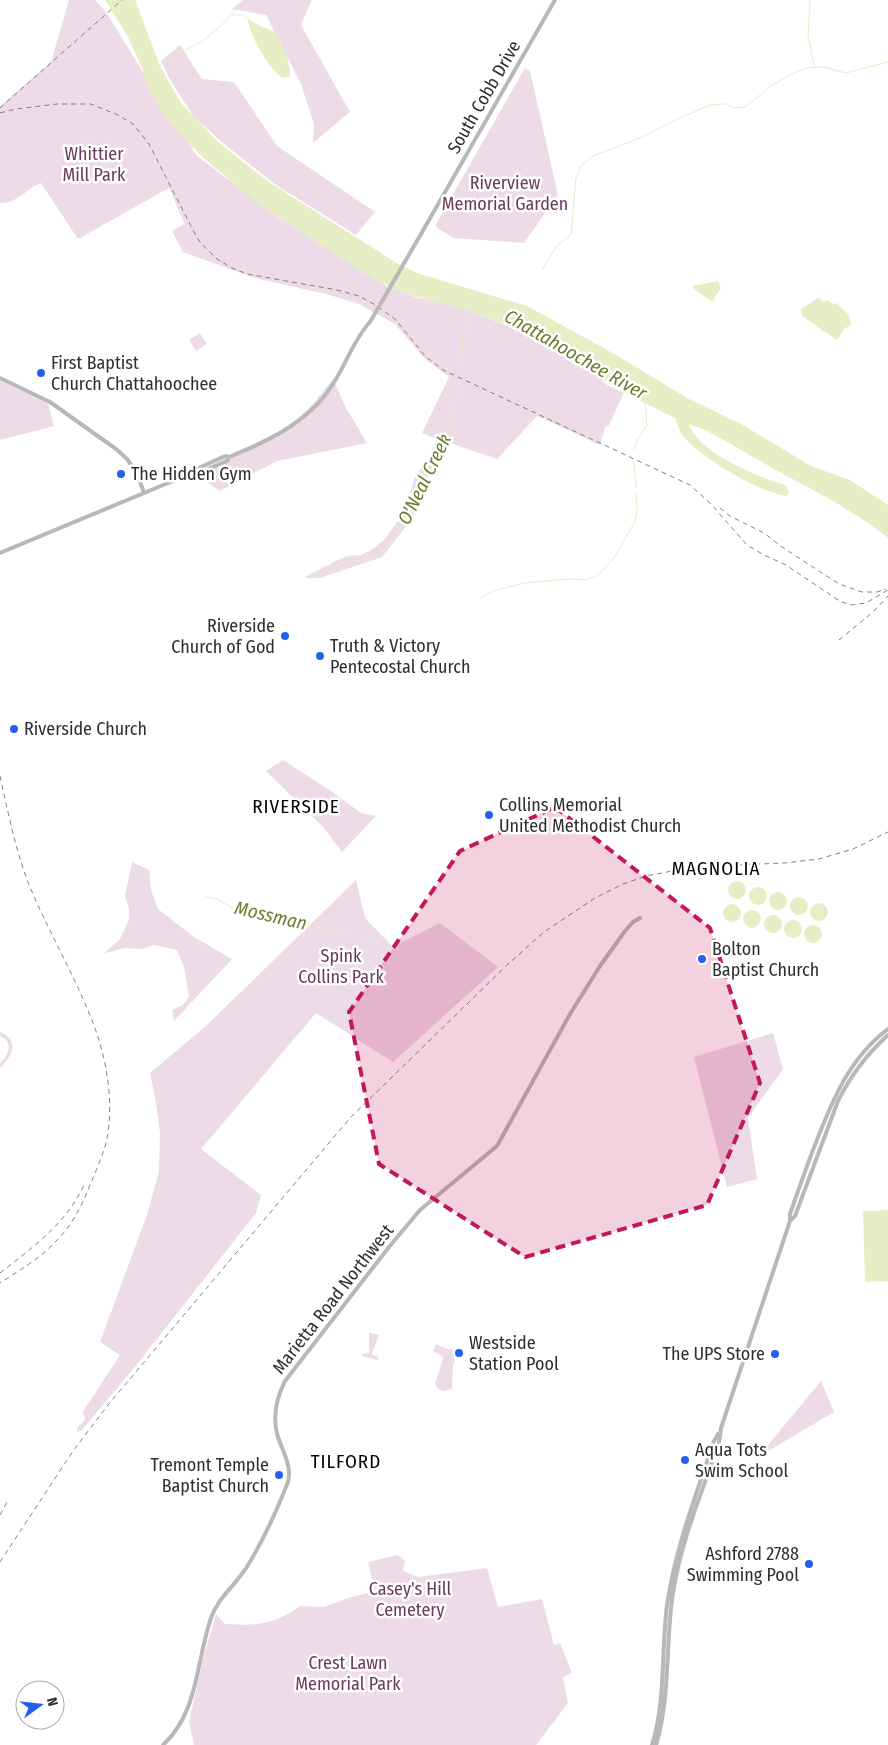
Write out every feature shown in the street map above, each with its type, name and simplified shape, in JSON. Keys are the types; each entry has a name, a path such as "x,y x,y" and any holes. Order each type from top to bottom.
{"main road":[{"name":"South Cobb Drive","path":"0,553 192,474 209,463 277,436 311,410 336,380 555,0"},
{"path":"0,378 50,402 116,449 135,469 144,494"},
{"name":"Marietta Road Northwest","path":"163,1745 179,1726 188,1708 206,1635 215,1608 247,1567 288,1482 289,1468 275,1422 276,1402 285,1381 420,1210 496,1146 570,1014 595,974 625,931 640,918"},
{"path":"654,1745 664,1707 670,1612 677,1571 720,1432 790,1221 790,1214 839,1088 860,1055 888,1029"},
{"path":"790,1221 795,1216 812,1167 845,1088 861,1064 888,1036"}],"highlighted area":[{"path":"555,807 710,928 760,1083 707,1205 525,1257 379,1164 349,1012 460,851"}],"green space":[{"name":"Whittier Mill Park","path":"69,0 95,0 106,12 168,113 197,156 279,218 312,236 386,286 418,298 455,304 505,325 557,352 575,365 594,372 607,385 624,393 609,425 605,427 600,445 537,416 497,459 447,442 422,487 414,516 382,557 320,578 305,577 348,556 361,555 373,549 384,540 403,514 415,477 428,459 437,439 422,433 449,377 425,359 395,324 359,304 326,294 255,278 183,252 172,231 185,224 169,188 78,239 41,183 12,201 0,203 0,106 51,62"},
{"path":"243,0 312,0 301,25 350,112 313,143 314,124 301,84 266,15 232,9"},
{"path":"180,45 202,79 234,82 277,146 375,212 356,235 276,185 224,144 194,117 169,78 161,61"},
{"name":"Riverview Memorial Garden","path":"525,68 530,71 558,195 524,243 454,238 437,228 436,224"},
{"path":"200,333 207,344 196,351 189,340"},
{"path":"333,379 346,408 367,443 277,461 220,491 194,473 284,431 313,404"},
{"path":"0,381 48,403 54,426 0,440"},
{"path":"283,760 361,813 376,816 342,852 324,828 266,771"},
{"path":"132,862 149,870 151,890 158,909 194,937 232,959 174,1021 172,1010 183,1005 189,997 184,967 177,950 154,945 142,949 124,948 103,954 120,939 129,920 129,908 125,896"},
{"name":"Spink Collins Park","path":"356,880 365,918 393,947 440,923 498,967 393,1062 316,1013 201,1149 261,1195 256,1213 138,1363 82,1430 77,1432 77,1428 84,1421 85,1417 82,1413 120,1355 100,1342 147,1215 159,1171 160,1133 150,1073 207,1025"},
{"path":"0,1032 10,1040 12,1049 8,1059 0,1068 0,1063 8,1052 9,1045 0,1036"},
{"path":"773,1033 783,1069 748,1118 757,1179 727,1187 694,1057"},
{"path":"369,1332 379,1335 372,1354 379,1358 377,1360 362,1356 362,1354 369,1353"},
{"path":"436,1344 452,1349 455,1362 453,1364 452,1389 443,1391 438,1389 435,1384 443,1359 442,1356 433,1351"},
{"path":"821,1381 834,1412 758,1457"},
{"name":"Crest Lawn Memorial Park","path":"398,1555 405,1561 403,1571 418,1577 487,1568 498,1607 542,1599 554,1645 560,1643 572,1673 563,1677 568,1703 536,1745 194,1745 189,1722 204,1655 216,1614 225,1624 245,1625 264,1623 282,1617 300,1606 324,1607 375,1591 368,1562"}],"water":[{"name":"Chattahoochee River","path":"105,0 135,0 160,66 181,103 218,142 269,182 395,262 417,273 527,306 618,356 687,398 741,424 811,466 850,480 888,505 888,538 860,517 829,499 719,437 689,424 695,435 704,445 716,454 745,470 785,485 789,492 787,496 775,493 745,481 714,462 688,442 681,433 675,418 633,397 512,327 474,312 406,294 373,279 260,205 207,161 170,123 148,88 143,70 128,37"},
{"path":"248,19 276,32 288,61 290,68 289,77 282,78 266,59 256,43"},
{"path":"718,281 721,288 712,302 693,288 693,286"},
{"path":"818,298 824,302 827,300 833,304 836,303 849,315 851,325 844,329 837,340 802,316 801,309"},
{"path":"737,881 743,884 746,890 743,896 737,899 731,896 728,890 731,884"},
{"path":"758,887 764,890 767,896 764,902 758,905 752,902 749,896 752,890"},
{"path":"778,892 784,895 787,901 784,907 778,910 772,907 769,901 772,895"},
{"path":"799,897 805,900 808,906 805,912 799,915 793,912 790,906 793,900"},
{"path":"819,903 825,906 828,912 825,918 819,921 813,918 810,912 813,906"},
{"path":"732,904 738,907 741,913 738,919 732,922 726,919 723,913 726,907"},
{"path":"752,910 758,913 761,919 758,925 752,928 746,925 743,919 746,913"},
{"path":"773,915 779,918 782,924 779,930 773,933 767,930 764,924 767,918"},
{"path":"793,920 799,923 802,929 799,935 793,938 787,935 784,929 787,923"},
{"path":"813,925 819,928 822,934 819,940 813,943 807,940 804,934 807,928"},
{"path":"888,1210 888,1281 865,1282 863,1211"}],"waterway":[{"path":"177,55 210,35 226,21 244,0"},
{"path":"810,0 808,35 814,66"},
{"path":"232,15 243,15 249,19"},
{"path":"160,65 174,57"},
{"path":"542,270 556,247 571,234 576,178 581,166 595,155 640,138 710,105 727,104 733,108 745,107 771,86 807,68 823,67 846,73 888,62"},
{"path":"461,372 463,340 471,326 472,312"},
{"name":"O'Neal Creek","path":"316,573 326,566 332,568 344,562 368,559 378,555 388,546 407,519 412,508 417,484 434,462 449,428 460,381"},
{"name":"Chattahoochee River","path":"634,450 638,438 647,425 645,402"},
{"path":"634,462 636,487"},
{"path":"481,598 493,591 525,583 569,579 586,580 597,576 614,558 634,523 637,511 636,493"},
{"name":"Mossman","path":"205,897 217,899 231,907 254,915 306,922 336,935 360,936 421,960 473,990"}],"railway":[{"path":"0,108 122,0"},
{"path":"0,113 57,104 91,104 118,115 133,124 149,144 195,234 200,242 217,259 247,274 337,290 359,296 395,319 425,356 443,370 690,485 710,503 747,545 786,565 841,602 852,605 866,603 888,590"},
{"path":"720,508 730,516 764,533 839,584 862,592 877,592 886,589"},
{"path":"839,640 873,612 888,596"},
{"path":"0,776 23,869 45,920 82,996 97,1034 107,1074 110,1102 106,1143 84,1200 76,1214 63,1234 51,1246 0,1283"},
{"path":"0,1562 73,1451 108,1405 350,1118 507,965 544,932 595,898 623,884 646,876 693,867 784,863 819,859 853,849 888,832"},
{"path":"0,1273 48,1234 68,1212 84,1185"},
{"path":"0,1515 7,1502"}],"place":[{"name":"First Baptist Church Chattahoochee","path":"41,373"},
{"name":"The Hidden Gym","path":"121,474"},
{"name":"Riverside Church of God","path":"285,636"},
{"name":"Truth & Victory Pentecostal Church","path":"320,656"},
{"name":"Riverside Church","path":"14,729"},
{"name":"Collins Memorial United Methodist Church","path":"489,815"},
{"name":"Bolton Baptist Church","path":"702,959"},
{"name":"Westside Station Pool","path":"459,1353"},
{"name":"The UPS Store","path":"775,1354"},
{"name":"Aqua Tots Swim School","path":"685,1460"},
{"name":"Tremont Temple Baptist Church","path":"279,1475"},
{"name":"Ashford 2788 Swimming Pool","path":"809,1564"}],"district":[{"name":"RIVERSIDE","path":"296,806"},
{"name":"MAGNOLIA","path":"716,868"},
{"name":"TILFORD","path":"346,1461"}],"park label":[{"name":"Casey's Hill Cemetery","path":"410,1599"}]}
